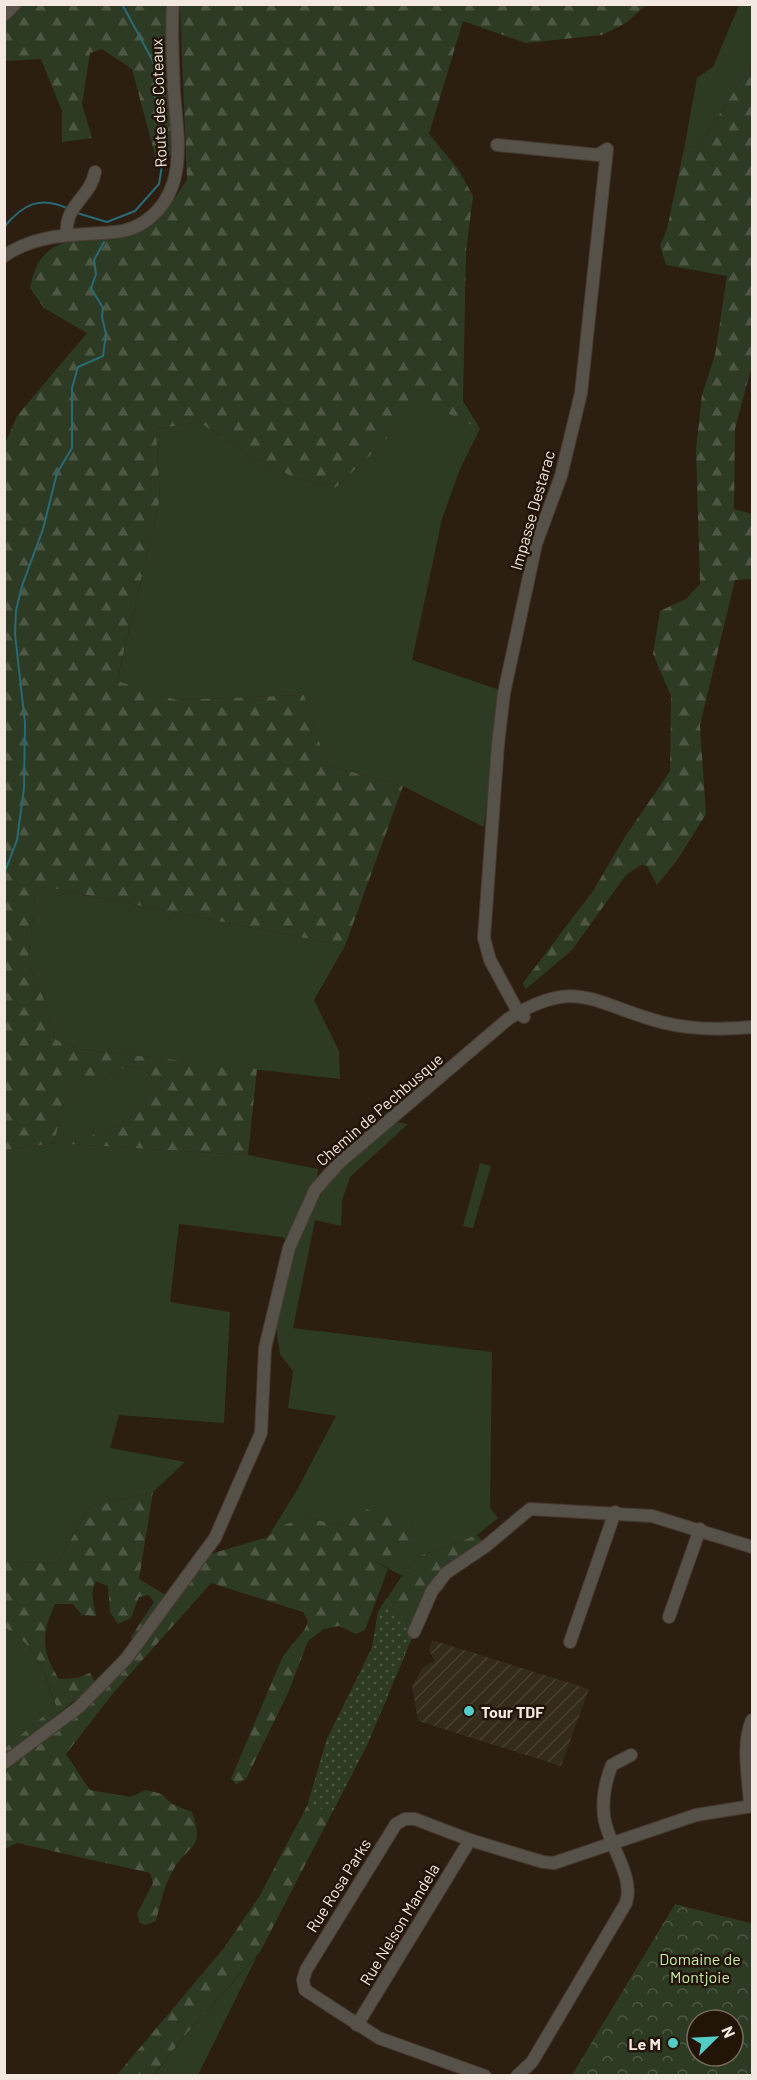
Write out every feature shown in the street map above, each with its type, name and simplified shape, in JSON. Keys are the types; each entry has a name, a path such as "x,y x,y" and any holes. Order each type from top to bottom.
{"street":[{"path":"4,15 15,4"},
{"name":"Route des Coteaux","path":"4,256 34,241 67,234 131,229 149,219 170,194 178,160 173,68 173,4"},
{"name":"Impasse Destarac","path":"497,145 598,155 607,149 581,393 561,476 536,544 504,693 498,744 484,938 490,960 523,1012"},
{"path":"67,234 68,215 73,205 91,187 95,172"},
{"name":"Chemin de Pechbusque","path":"4,1763 79,1707 118,1668 152,1628 214,1538 261,1433 263,1367 270,1320 289,1248 315,1190 358,1145 490,1036 523,1012 551,1000 581,995 673,1024 715,1030 753,1028"},
{"path":"414,1632 432,1591 446,1573 486,1545 522,1512 539,1508 652,1516 753,1547"},
{"path":"570,1642 615,1512"},
{"path":"669,1617 700,1529"},
{"path":"751,1806 747,1747 748,1733 753,1720"},
{"path":"517,2076 532,2062 626,1903 628,1887 604,1818 605,1785 612,1765 631,1755"},
{"name":"Rue Rosa Parks","path":"485,2076 379,2038 309,1995 303,1984 306,1970 347,1900 396,1824 402,1820 415,1819 470,1840 543,1863 554,1863 696,1815 751,1806"},
{"name":"Rue Nelson Mandela","path":"357,2025 470,1840"}],"shaded area":[{"path":"432,1640 589,1689 561,1766 418,1721 412,1686 422,1668 435,1661 429,1650"}],"green space":[{"path":"5,5 166,5 174,154 156,159 132,69 102,49 90,53 82,104 92,138 62,142 62,111 41,59 5,61"},
{"path":"180,5 646,5 626,23 602,35 526,43 463,21 429,134 458,169 473,196 466,251 463,401 480,429 422,401 376,450 335,488 293,477 246,454 199,422 156,429 160,499 117,681 177,700 304,695 327,765 403,786 345,946 36,885 28,963 43,997 55,1039 78,1049 257,1069 248,1155 67,1144 118,1126 142,1108 154,1082 147,1070 127,1066 104,1079 89,1082 72,1071 54,1143 5,1150 5,444 17,416 87,333 44,308 30,288 39,262 48,251 60,244 132,234 145,229 163,213 187,180"},
{"path":"739,5 752,5 752,64 700,144 684,149 697,78 713,67"},
{"path":"752,64 752,365 735,429 734,509 752,514 752,579 735,580 700,725 706,814 678,859 657,885 647,866 641,865 626,875 572,950 526,989 523,983 593,891 625,837 670,771 671,696 653,654 660,611 686,599 700,584 696,449 702,395 715,355 727,276 666,265 660,246 667,229 684,149 700,144"},
{"path":"422,400 480,429 460,469 442,519 412,660 500,690 484,827 403,786 327,765 304,695 177,700 117,682 160,499 156,429 199,422 246,454 293,477 335,488 376,450"},
{"path":"36,885 345,946 314,1000 339,1051 340,1079 78,1049 55,1039 43,997 28,963"},
{"path":"127,1066 147,1070 154,1082 142,1108 118,1126 69,1144 248,1155 318,1169 317,1182 303,1202 287,1241 282,1237 179,1224 170,1302 230,1312 224,1423 119,1415 110,1448 185,1462 153,1492 90,1507 57,1564 5,1561 5,1150 54,1143 72,1071 104,1079"},
{"path":"392,1121 408,1124 350,1177 342,1201 341,1226 315,1220 293,1328 492,1352 490,1508 498,1518 477,1535 422,1555 402,1576 372,1559 355,1505 344,1526 307,1518 268,1537 297,1490 336,1416 288,1408 293,1371 280,1354 276,1326 293,1246 330,1178"},
{"path":"480,1163 491,1166 473,1228 463,1226"},
{"path":"153,1492 139,1579 167,1596 134,1642 131,1637 154,1602 149,1595 139,1597 131,1618 118,1624 110,1612 108,1586 95,1581 92,1594 96,1616 82,1615 73,1604 55,1604 45,1634 46,1651 53,1669 59,1679 77,1678 90,1673 96,1684 5,1755 5,1748 56,1706 38,1661 25,1643 5,1628 5,1561 57,1564 90,1507"},
{"path":"354,1505 420,1527 413,1551 372,1559 388,1569 365,1630 356,1634 339,1626 324,1629 308,1641 288,1693 246,1779 236,1784 231,1779 283,1656 305,1629 308,1621 303,1612 211,1583 114,1692 66,1754 90,1790 130,1797 146,1790 162,1794 172,1804 192,1812 196,1825 196,1841 169,1877 156,1921 146,1925 140,1923 137,1914 153,1883 150,1873 17,1843 5,1849 5,1768 96,1698 136,1654 207,1555 268,1537 286,1524 307,1518 344,1526"},
{"path":"477,1535 486,1546 447,1575 445,1587 425,1607 368,1743 260,1952 187,2033 153,2075 116,2076 224,1948 259,1897 308,1804 327,1739 372,1648 378,1612 402,1576 422,1555"},
{"path":"386,1599 413,1634 368,1743 332,1813 308,1804 327,1739 372,1648 378,1612"},
{"path":"5,1628 25,1643 38,1661 56,1707 5,1748"},
{"name":"Domaine de Montjoie","path":"675,1904 752,1922 752,2075 572,2075"},
{"path":"257,1956 198,2075 153,2076 187,2033"}],"waterway":[{"path":"77,213 107,222 135,211 159,184 162,165 160,116 154,93 155,65 122,4"},
{"path":"4,227 18,213 33,204 50,203 69,209"},
{"path":"4,874 17,840 24,788 25,723 15,634 16,610 22,586 43,529 57,473 72,448 72,388 78,367 103,356 106,334 102,317 103,308 91,288 96,274 94,260 104,242"}],"place":[{"name":"Tour TDF","path":"469,1711"},
{"name":"Le M","path":"673,2043"}]}
